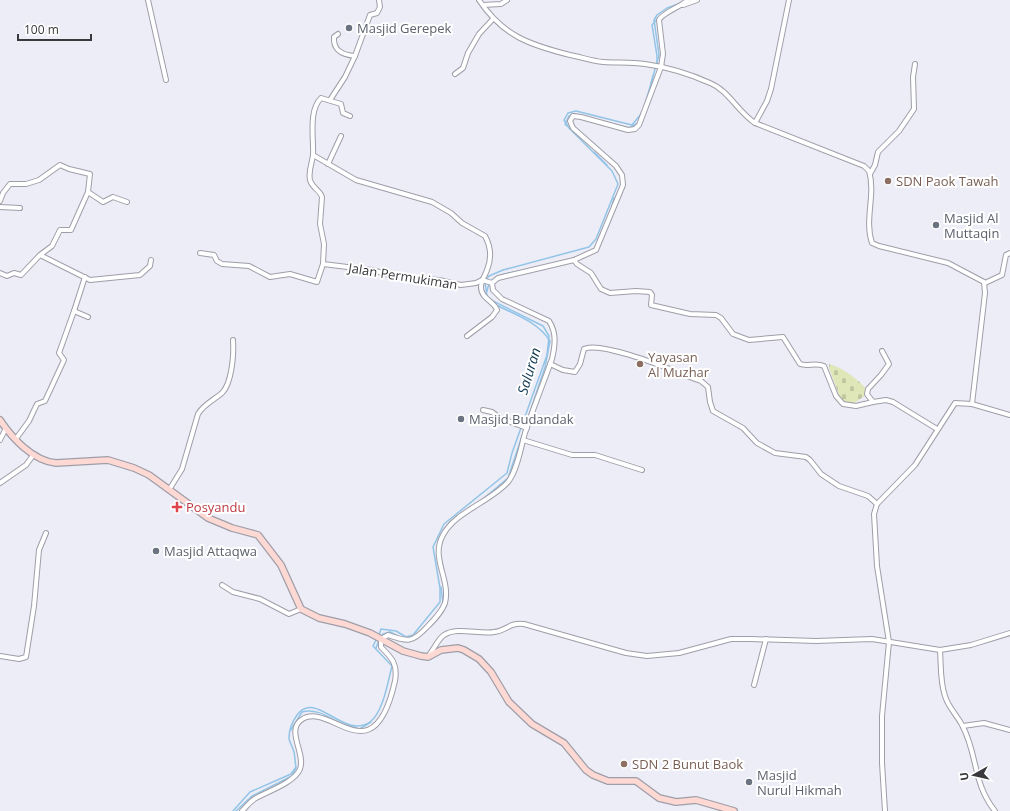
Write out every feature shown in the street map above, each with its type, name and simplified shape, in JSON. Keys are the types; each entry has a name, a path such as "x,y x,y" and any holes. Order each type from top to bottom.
{"street":[{"path":"148,0 166,80"},
{"path":"330,100 345,77 355,56 370,15 377,13 380,10 379,0"},
{"path":"480,0 493,19 517,38 540,48 601,62 645,64 661,67 711,83 723,92 741,113 755,123 864,166 870,174 872,185 870,229 872,242 879,246 948,263 982,280 985,283"},
{"path":"482,5 501,4 507,0"},
{"path":"682,5 688,0"},
{"path":"380,639 388,636 407,640 415,639 441,612 445,603 446,587 438,559 440,540 447,529 455,521 492,496 508,481 550,364 555,344 554,327 549,321 502,299 493,290 491,282 504,276 574,260 596,250 624,185 622,175 616,166 573,128 570,119 573,116 581,116 628,130 635,129 639,125 661,67 663,54 659,20 661,16 682,5 697,0"},
{"path":"755,123 767,101 771,89 788,0"},
{"path":"455,74 463,68 468,54 479,34 493,19"},
{"path":"338,34 334,37 334,40 339,51 343,54 355,56"},
{"path":"870,174 875,165 878,152 899,131 914,109 914,64"},
{"path":"200,253 214,255 217,261 222,264 249,266 270,277 290,274 317,282 323,264 324,244 320,224 323,202 321,193 312,185 310,177 313,155 314,117 320,98 340,104 343,113 350,116"},
{"path":"328,164 341,136"},
{"path":"313,155 356,180 432,202 451,213 462,224 485,236 491,254 483,281 482,294 497,310 492,317 467,336"},
{"path":"0,201 3,193 10,184 26,184 39,180 60,165 69,169 90,174 88,192 71,230 60,230 52,246 40,255 20,275 14,272 7,276 0,272"},
{"path":"88,192 103,202 113,197 127,202"},
{"path":"0,207 20,208"},
{"path":"985,283 1002,275 1006,255 1010,253"},
{"path":"40,255 94,280 140,275 150,266 151,260"},
{"path":"574,260 577,264 591,273 600,289 610,294 636,290 650,292 652,295 651,305 690,314 716,315 721,318 733,334 750,340 783,337 800,364 804,366 814,364 824,366 836,396 843,404 856,406 873,402 889,401 937,429"},
{"name":"Jalan Permukiman","path":"323,264 372,270 396,277 439,280 462,285 483,281 491,282"},
{"path":"15,440 29,421 37,404 45,401 57,378 64,360 59,354 85,277"},
{"path":"972,404 985,283"},
{"path":"74,311 88,317"},
{"path":"170,490 182,469 198,414 201,409 222,393 227,385 234,352 233,340"},
{"path":"550,364 575,372 580,364 584,349 594,347 625,354 701,381 708,388 713,411 743,428 757,443 775,453 806,457 821,474 839,486 868,496 878,504"},
{"path":"873,402 867,393 867,390 889,364 882,351"},
{"path":"885,811 882,763 882,716 889,642 878,566 874,514 878,504 915,464 955,402 972,404 1010,415"},
{"path":"483,410 492,412 500,418 526,428"},
{"path":"0,420 15,440 34,454 52,462 108,460 123,464 149,475 208,518 232,528 258,535 281,565 301,609 320,618 345,624 370,633 411,654 428,657 442,650 458,648 479,659 491,672 509,702 532,724 564,744 586,770 593,775 608,781 636,781 659,798 676,802 696,800 734,811"},
{"path":"0,440 6,428"},
{"path":"523,440 572,455 595,455 642,470"},
{"path":"0,483 26,465 34,454"},
{"path":"0,656 19,659 26,657 34,606 39,550 46,534"},
{"path":"222,585 233,592 260,599 289,614 301,609"},
{"path":"428,657 444,635 452,632 502,631 515,623 524,624 626,653 647,656 679,654 731,640 766,639 872,639 940,650 971,645 1010,633"},
{"path":"242,811 252,800 282,786 300,770 301,764 296,730 298,723 303,719 310,717 320,718 354,730 367,729 379,722 388,702 396,671 395,662 381,647 380,639"},
{"path":"754,685 766,639"},
{"path":"940,650 944,695 948,704 963,726 979,784 986,799 996,811"},
{"path":"963,726 984,723 1010,730"}],"green space":[{"path":"829,364 845,371 855,378 868,391 866,395 853,404 841,400 829,368"}],"waterway":[{"name":"Saluran","path":"646,101 659,55 654,20 657,15 667,8 681,3"},
{"name":"Saluran","path":"657,63 652,25 660,16"},
{"name":"Saluran","path":"651,84 653,76"},
{"name":"Saluran","path":"487,296 485,282 489,276 503,270 589,247 596,239 618,184 612,171 569,128 564,120 568,113 576,111 632,125 641,114"},
{"name":"Saluran","path":"567,126 565,124 569,116 575,114 629,128 638,123"},
{"name":"Saluran","path":"594,152 607,165"},
{"name":"Saluran","path":"611,210 614,198"},
{"name":"Saluran","path":"487,291 491,281 495,278 504,274 519,271"},
{"name":"Saluran","path":"379,635 381,629 396,631 406,637 413,635 440,602 440,588 433,547 444,524 507,473 512,453 547,355 549,336 543,326 491,300"},
{"name":"Saluran","path":"483,499 508,478 545,367 550,341 545,334 533,324 496,305"},
{"name":"Saluran","path":"440,608 443,604 441,587"},
{"path":"425,627 437,613"},
{"name":"Saluran","path":"381,637 383,634 390,632 398,636"},
{"name":"Saluran","path":"233,811 250,792 291,774 296,767 294,752 289,740 290,732 295,718 304,709 313,708 350,725 360,726 375,718 382,704 392,666 373,646 377,638"},
{"name":"Saluran","path":"376,648 379,640"},
{"path":"291,730 302,712 307,711 321,713 338,722"},
{"name":"Saluran","path":"361,728 371,722"},
{"name":"Saluran","path":"345,725 357,728"},
{"name":"Saluran","path":"236,811 252,796 292,776 296,768"}],"place":[{"name":"Masjid Gerepek","path":"349,28"},
{"name":"SDN Paok Tawah","path":"888,181"},
{"name":"Masjid Al Muttaqin","path":"936,225"},
{"name":"Yayasan Al Muzhar","path":"640,364"},
{"name":"Masjid Budandak","path":"461,419"},
{"name":"Posyandu","path":"177,507"},
{"name":"Masjid Attaqwa","path":"156,551"},
{"name":"SDN 2 Bunut Baok","path":"624,764"},
{"name":"Masjid Nurul Hikmah","path":"749,782"}]}
